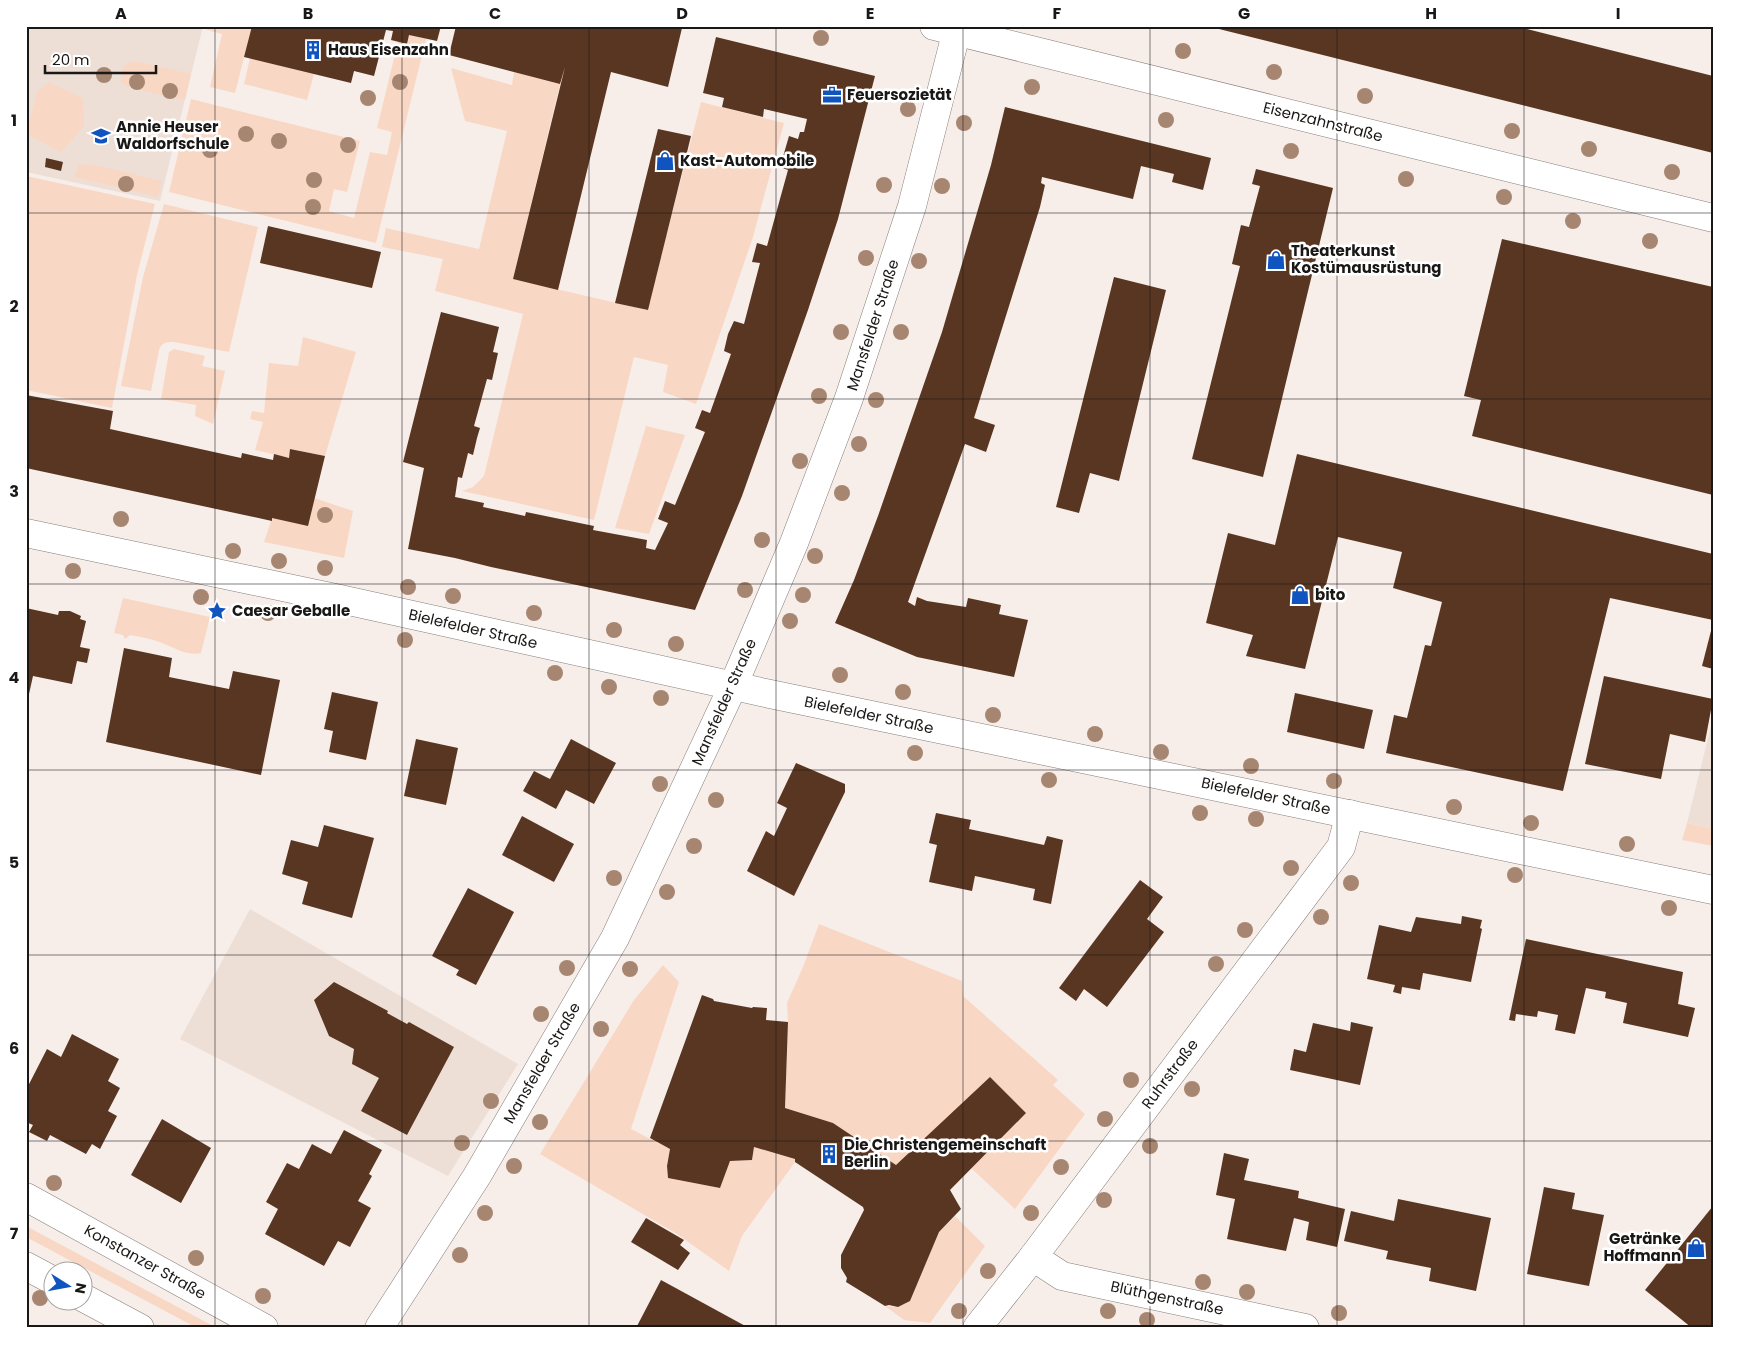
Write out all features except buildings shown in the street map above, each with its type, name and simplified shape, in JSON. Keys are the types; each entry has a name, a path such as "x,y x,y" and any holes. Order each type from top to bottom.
{"street":[{"name":"Eisenzahnstraße","path":"950,28 1713,218"},
{"name":"Mansfelder Straße","path":"378,1328 477,1176 615,938 733,686 794,543 849,398 912,206 950,28"},
{"name":"Bielefelder Straße","path":"26,534 340,599 733,686 1713,890"},
{"name":"Ruhrstraße","path":"977,1328 1033,1257 1341,847 1350,814"},
{"name":"Konstanzer Straße","path":"26,1196 264,1328"},
{"name":"Blüthgenstraße","path":"1033,1257 1062,1276 1305,1328"},
{"path":"26,1266 42,1275"},
{"path":"92,1302 140,1328"}],"shaded area":[{"name":"Annie Heuser Waldorfschule","path":"26,26 203,26 160,201 26,172"},
{"path":"208,26 252,26 235,93 210,87 222,34 207,30"},
{"path":"409,35 426,39 376,243 169,192 191,99 360,141 347,192 334,189 329,211 354,218 370,152 387,155 392,132 377,128 398,42 407,44"},
{"path":"250,58 314,74 307,100 244,84"},
{"path":"134,61 191,74 185,100 131,88 121,83 124,66"},
{"path":"451,68 512,85 514,72 560,84 513,279 647,310 701,102 784,123 753,237 696,404 663,392 668,365 634,357 594,520 462,491 473,487 484,476 523,314 435,291 443,259 382,247 386,228 479,249 507,131 465,121"},
{"path":"49,82 83,98 84,126 61,152 26,134 37,92"},
{"path":"79,164 105,167 162,181 158,197 74,177"},
{"path":"26,176 155,204 137,275 112,408 26,390"},
{"path":"164,204 258,227 229,352 174,342 161,345 151,391 121,386 143,277"},
{"path":"303,337 356,352 325,456 291,449 289,458 255,450 263,422 250,419 252,411 264,413 269,363 298,366"},
{"path":"174,349 205,356 202,366 225,371 213,424 195,416 196,405 161,399 169,352"},
{"path":"646,426 685,435 649,534 615,528"},
{"path":"314,498 353,511 344,558 264,542 272,518"},
{"path":"123,598 210,617 201,653 185,652 146,638 130,635 125,639 123,635 114,633"},
{"path":"1713,718 1713,829 1687,823"},
{"path":"1687,823 1713,829 1713,846 1682,840"},
{"path":"250,909 518,1064 448,1176 180,1039"},
{"path":"819,924 962,981 963,996 1058,1080 1053,1085 1085,1114 1015,1209 971,1168 896,1165 833,1123 785,1108 787,1003"},
{"path":"663,965 679,982 631,1129 670,1149 667,1166 668,1178 719,1188 730,1161 752,1160 754,1147 795,1159 795,1162 742,1236 729,1271 677,1234 540,1154 634,1000"},
{"path":"955,1216 985,1246 930,1323 904,1320 885,1306 898,1307 910,1301 939,1232"},
{"path":"26,1226 217,1328 197,1328 92,1272 92,1262 73,1262 26,1237"}],"place":[{"name":"Haus Eisenzahn","path":"313,50"},
{"name":"Feuersozietät","path":"832,95"},
{"name":"Annie Heuser Waldorfschule","path":"101,136"},
{"name":"Kast-Automobile","path":"665,161"},
{"name":"Theaterkunst Kostümausrüstung","path":"1276,260"},
{"name":"bito","path":"1300,595"},
{"name":"Caesar Geballe","path":"217,611"},
{"name":"Die Christengemeinschaft Berlin","path":"829,1154"},
{"name":"Getränke Hoffmann","path":"1696,1248"}]}
